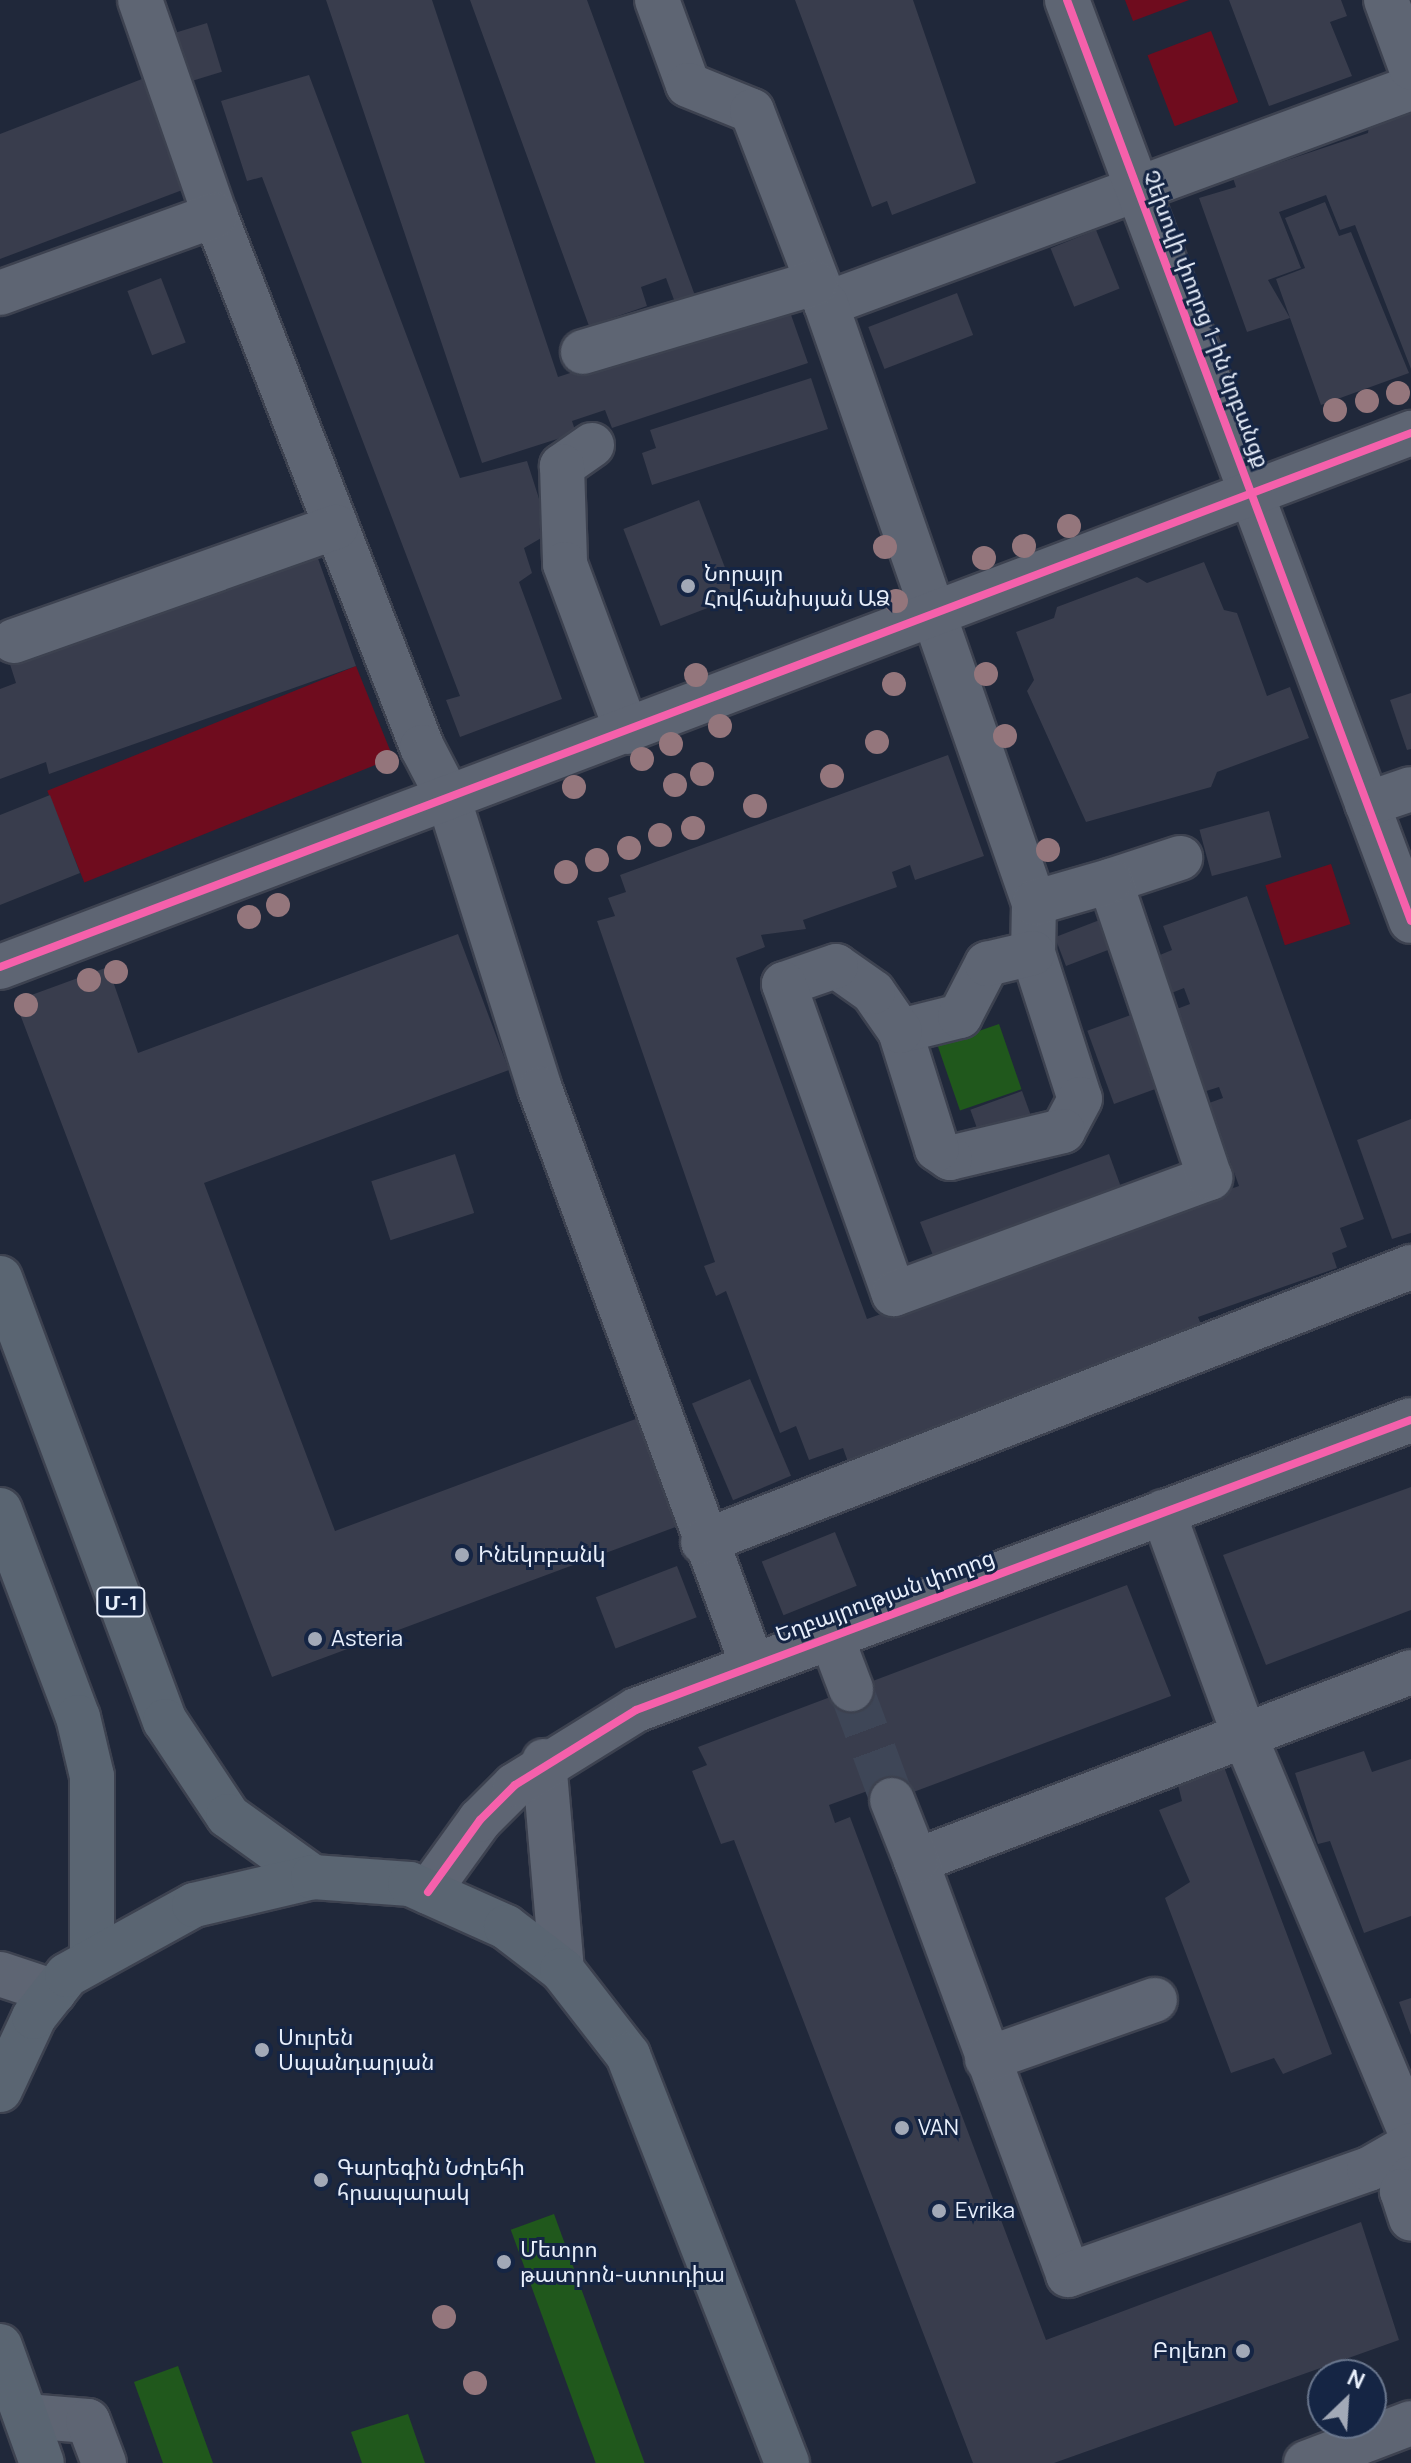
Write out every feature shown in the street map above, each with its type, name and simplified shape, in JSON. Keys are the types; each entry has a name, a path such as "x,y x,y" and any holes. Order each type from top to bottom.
{"main road":[{"name":"Մ-1","path":"0,1278 165,1721 228,1816 313,1877"},
{"path":"0,1510 78,1717 92,1776 92,1958"},
{"path":"0,2090 54,1992 92,1958 194,1905 313,1877 428,1892 506,1927 562,1970 628,2055 787,2463"},
{"path":"0,2346 42,2463"}],"street":[{"path":"140,0 215,215 422,747 448,797 540,1089 703,1542 752,1664"},
{"path":"657,0 688,85 752,111 933,610 1034,903 1033,953 1080,1099 1063,1131 950,1158 937,1149 900,1031 873,992 836,966 784,984 894,1294 1210,1178 1110,881"},
{"name":"Չեխովի փողոց 1-ին նրբանցք","path":"1067,0 1411,921"},
{"path":"1386,0 1411,68"},
{"path":"583,352 820,293 1137,189 1411,88"},
{"path":"0,293 215,215"},
{"path":"0,967 627,732 933,610 1411,433"},
{"path":"592,445 562,466 565,564 627,732"},
{"path":"14,641 336,527"},
{"path":"1367,804 1411,789"},
{"path":"1034,903 1180,858"},
{"path":"900,1031 960,1016 987,964 1033,953"},
{"path":"703,1542 1411,1267"},
{"name":"Եղբայրության փողոց","path":"428,1892 480,1820 544,1761 636,1710 752,1664 1411,1420"},
{"path":"892,1800 1068,2275 1369,2169 1410,2133 1243,1732 1163,1512"},
{"path":"831,1636 851,1689"},
{"path":"916,1861 1243,1732 1290,1723 1411,1672"},
{"path":"544,1761 562,1970"},
{"path":"0,1974 54,1992"},
{"path":"987,2059 1155,2000"},
{"path":"1411,2178 1402,2191 1411,2219"},
{"path":"26,2416 88,2421 104,2463"},
{"path":"1306,2463 1411,2423"}],"shaded area":[{"path":"1125,0 1189,0 1133,21"},
{"path":"1211,31 1238,102 1175,126 1148,55"},
{"path":"356,666 393,758 84,883 47,791"},
{"path":"1331,864 1350,924 1285,945 1265,885"},
{"path":"999,1024 1021,1089 960,1110 938,1045"},
{"path":"554,2214 645,2463 596,2463 511,2230"},
{"path":"178,2366 213,2463 163,2463 134,2382"},
{"path":"408,2414 425,2463 362,2463 351,2432"}],"building":[{"path":"326,0 432,0 558,377 706,328 710,339 790,312 808,363 612,428 605,410 572,421 576,433 482,463"},
{"path":"470,0 587,0 697,301 677,308 666,278 641,287 647,306 589,326"},
{"path":"795,0 913,0 976,183 892,215 887,201 872,207"},
{"path":"1229,0 1341,0 1347,16 1330,22 1352,76 1269,106"},
{"path":"207,23 222,72 189,82 174,33"},
{"path":"309,75 460,478 527,461 550,533 524,548 532,573 519,582 562,699 460,737 446,700 460,696 262,177 247,181 221,101"},
{"path":"142,79 185,189 0,259 0,134"},
{"path":"1411,107 1411,369 1355,225 1340,230 1326,195 1279,212 1301,268 1268,280 1290,318 1247,332 1199,198 1236,187 1233,178 1368,133 1369,124"},
{"path":"1325,202 1339,236 1351,232 1409,373 1321,405 1276,279 1305,268 1285,218"},
{"path":"1096,230 1120,288 1074,307 1051,248"},
{"path":"161,278 186,342 152,355 127,291"},
{"path":"957,293 973,335 884,369 868,327"},
{"path":"811,378 828,429 652,485 642,453 656,448 650,430"},
{"path":"699,500 736,597 661,626 623,529"},
{"path":"315,550 356,666 49,774 46,762 0,779 0,689 16,683 8,658"},
{"path":"1204,562 1224,610 1237,613 1267,696 1290,687 1309,738 1217,772 1211,787 1086,822 1027,691 1034,680 1016,632 1054,618 1057,607 1137,577 1147,583"},
{"path":"1411,693 1411,749 1407,750 1390,700"},
{"path":"948,755 984,856 915,880 910,865 892,872 897,887 803,920 806,929 761,935 765,947 736,958 867,1319 1239,1186 1209,1103 1223,1098 1219,1087 1203,1092 1174,1010 1190,1004 1184,988 1169,994 1155,957 1172,950 1163,926 1247,896 1364,1219 1340,1228 1347,1247 1332,1253 1337,1268 1198,1317 1205,1334 848,1462 843,1448 809,1460 796,1426 780,1433 726,1291 716,1296 704,1266 715,1262 597,921 615,916 608,898 626,892 620,875"},
{"path":"50,795 80,873 0,905 0,815"},
{"path":"1269,811 1281,857 1212,876 1199,830"},
{"path":"1110,916 1121,945 1066,966 1055,937"},
{"path":"458,934 509,1070 204,1183 335,1531 641,1417 681,1525 272,1677 15,1001 108,967 138,1053"},
{"path":"1139,1012 1166,1085 1114,1104 1087,1031"},
{"path":"1022,1091 1034,1124 982,1143 970,1110"},
{"path":"1411,1119 1411,1233 1392,1239 1357,1140"},
{"path":"455,1154 474,1213 390,1240 371,1181"},
{"path":"1109,1154 1125,1198 934,1258 920,1222"},
{"path":"750,1379 791,1476 733,1500 692,1404"},
{"path":"1411,1487 1411,1610 1266,1665 1223,1555"},
{"path":"835,1532 857,1586 783,1615 762,1562"},
{"path":"677,1566 697,1617 615,1649 596,1597"},
{"path":"1127,1585 1171,1696 892,1800 879,1804 873,1789 829,1805 835,1823 850,1817 1046,2340 1361,2222 1399,2340 1346,2359 1307,2359 1307,2373 1054,2463 973,2463 734,1840 721,1844 692,1771 707,1765 698,1747"},
{"path":"1364,1751 1372,1772 1411,1759 1411,1916 1364,1933 1330,1841 1318,1844 1295,1773"},
{"path":"1224,1767 1332,2054 1283,2074 1274,2058 1231,2073 1165,1898 1190,1882 1159,1810 1182,1801 1178,1785"},
{"path":"1411,1998 1411,2035 1399,2002"}],"tunnel":[{"path":"851,1689 892,1800"}],"cycle path":[{"path":"1067,0 1411,921"},
{"path":"0,967 1411,433"},
{"path":"428,1892 480,1820 515,1785 636,1710 1411,1420"}],"place":[{"name":"Նորայր Հովհանիսյան ԱՁ","path":"688,586"},
{"name":"Ինեկոբանկ","path":"462,1555"},
{"name":"Asteria","path":"315,1639"},
{"name":"Սուրեն Սպանդարյան","path":"262,2050"},
{"name":"VAN","path":"902,2128"},
{"name":"Գարեգին Նժդեհի հրապարակ","path":"321,2180"},
{"name":"Evrika","path":"939,2211"},
{"name":"Մետրո թատրոն-ստուդիա","path":"504,2262"},
{"name":"Բոլեռո","path":"1243,2351"}]}
